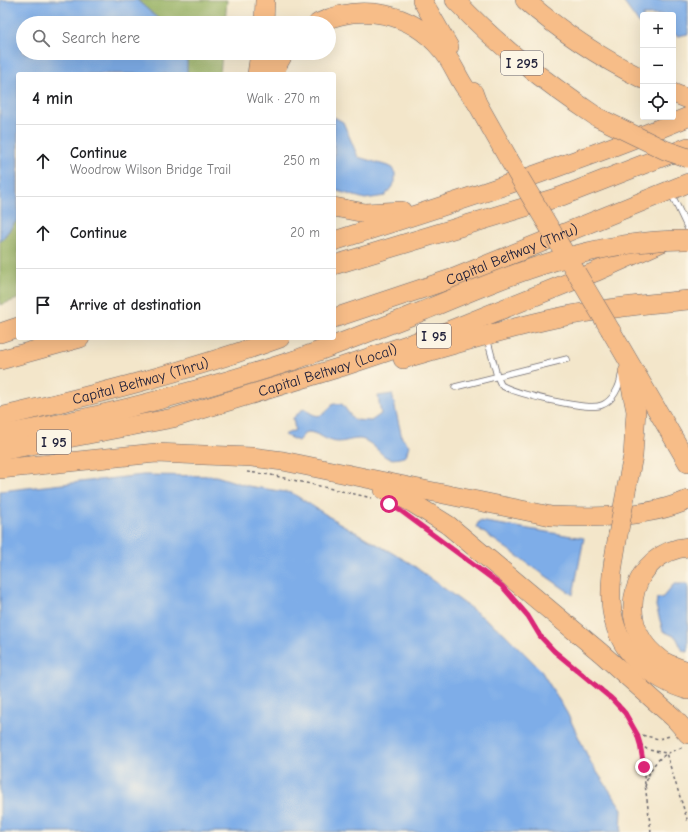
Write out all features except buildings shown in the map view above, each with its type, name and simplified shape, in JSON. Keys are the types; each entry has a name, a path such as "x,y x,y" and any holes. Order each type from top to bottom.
{"highway":[{"path":"264,16 265,0"},
{"path":"422,0 470,83 477,102 508,158 611,331 623,361 636,411 633,456 618,535 610,594 612,616 618,635 629,652 642,666 660,679 688,690"},
{"name":"I 295","path":"455,0 483,30 520,61 598,117 664,150 688,158"},
{"path":"525,0 595,52 640,77"},
{"path":"336,16 356,12 374,12 406,21 425,33 442,49 464,86 477,102"},
{"path":"257,72 259,60"},
{"path":"273,72 280,60"},
{"path":"676,94 688,98"},
{"path":"336,240 463,200 581,159 664,127 688,115"},
{"path":"336,264 438,235 562,196 688,147"},
{"name":"Capital Beltway (Thru)","path":"336,317 454,278 688,183"},
{"path":"336,207 351,211 380,213 418,209 463,200"},
{"name":"Capital Beltway (Local)","path":"0,451 173,418 341,367 443,333 595,272 688,230"},
{"path":"0,435 103,414 165,399 295,360 384,327 515,273 557,259 600,248 635,243 688,240"},
{"path":"173,418 277,394 486,335 556,318 657,303 688,300"},
{"path":"0,334 16,327"},
{"path":"0,334 16,331"},
{"path":"0,360 73,340"},
{"name":"Capital Beltway (Thru)","path":"0,417 158,377 232,356 275,340"},
{"path":"623,361 688,463"},
{"path":"0,469 123,455 163,453 252,457 326,470 551,516 583,518 614,516 647,511 688,500"},
{"path":"326,470 391,492 436,516 448,525 600,653 674,718 681,739"},
{"path":"688,547 670,551 658,558 646,570 637,585 633,599 632,614 640,636 655,656 671,665 688,671"},
{"path":"600,653 653,689 672,697 688,701"}],"lane":[{"path":"669,190 688,230"},
{"path":"486,335 497,376 501,385 519,393 583,407 597,407 604,405 616,392 621,380 623,361"},
{"path":"455,387 567,359"}],"path":[{"path":"241,471 271,475 376,499"},
{"path":"416,522 472,565"},
{"path":"516,600 540,636 554,651 612,699 625,713 637,734 640,744 645,789 650,815 650,832"},
{"path":"637,734 660,739 681,739"},
{"path":"645,789 653,765 681,739"},
{"path":"640,744 648,750 666,753"},
{"path":"666,753 688,822"}],"green space":[{"path":"137,0 227,0 226,16 155,16"},
{"path":"187,60 221,60 220,72 187,72"},
{"path":"16,222 16,300 0,305 0,242"}],"water":[{"path":"0,0 137,0 155,16 16,16 16,60 187,60 187,72 16,72 16,222 0,242"},
{"path":"622,0 688,0 688,34 678,36 676,35 676,12 640,12 640,25"},
{"path":"336,118 343,122 358,157 391,167 395,173 395,182 385,196 365,199 336,191"},
{"path":"392,394 402,438 409,445 406,456 392,459 387,458 372,445 360,439 334,442 314,433 306,432 298,441 284,435 295,430 293,418 304,408 313,414 320,415 326,412 333,404 342,404 354,420 371,421 381,414 378,396"},
{"path":"143,475 216,476 248,486 292,493 336,521 410,563 504,633 540,669 567,713 591,763 622,809 621,832 0,832 0,491"},
{"path":"479,521 584,538 573,595 476,527"},
{"path":"674,584 688,584 688,652 683,651 676,637 663,631 656,606 657,598 662,598"}],"route":[{"path":"389,504 401,511 502,586 516,600 540,636 554,651 612,699 625,713 637,734 644,767"}]}
